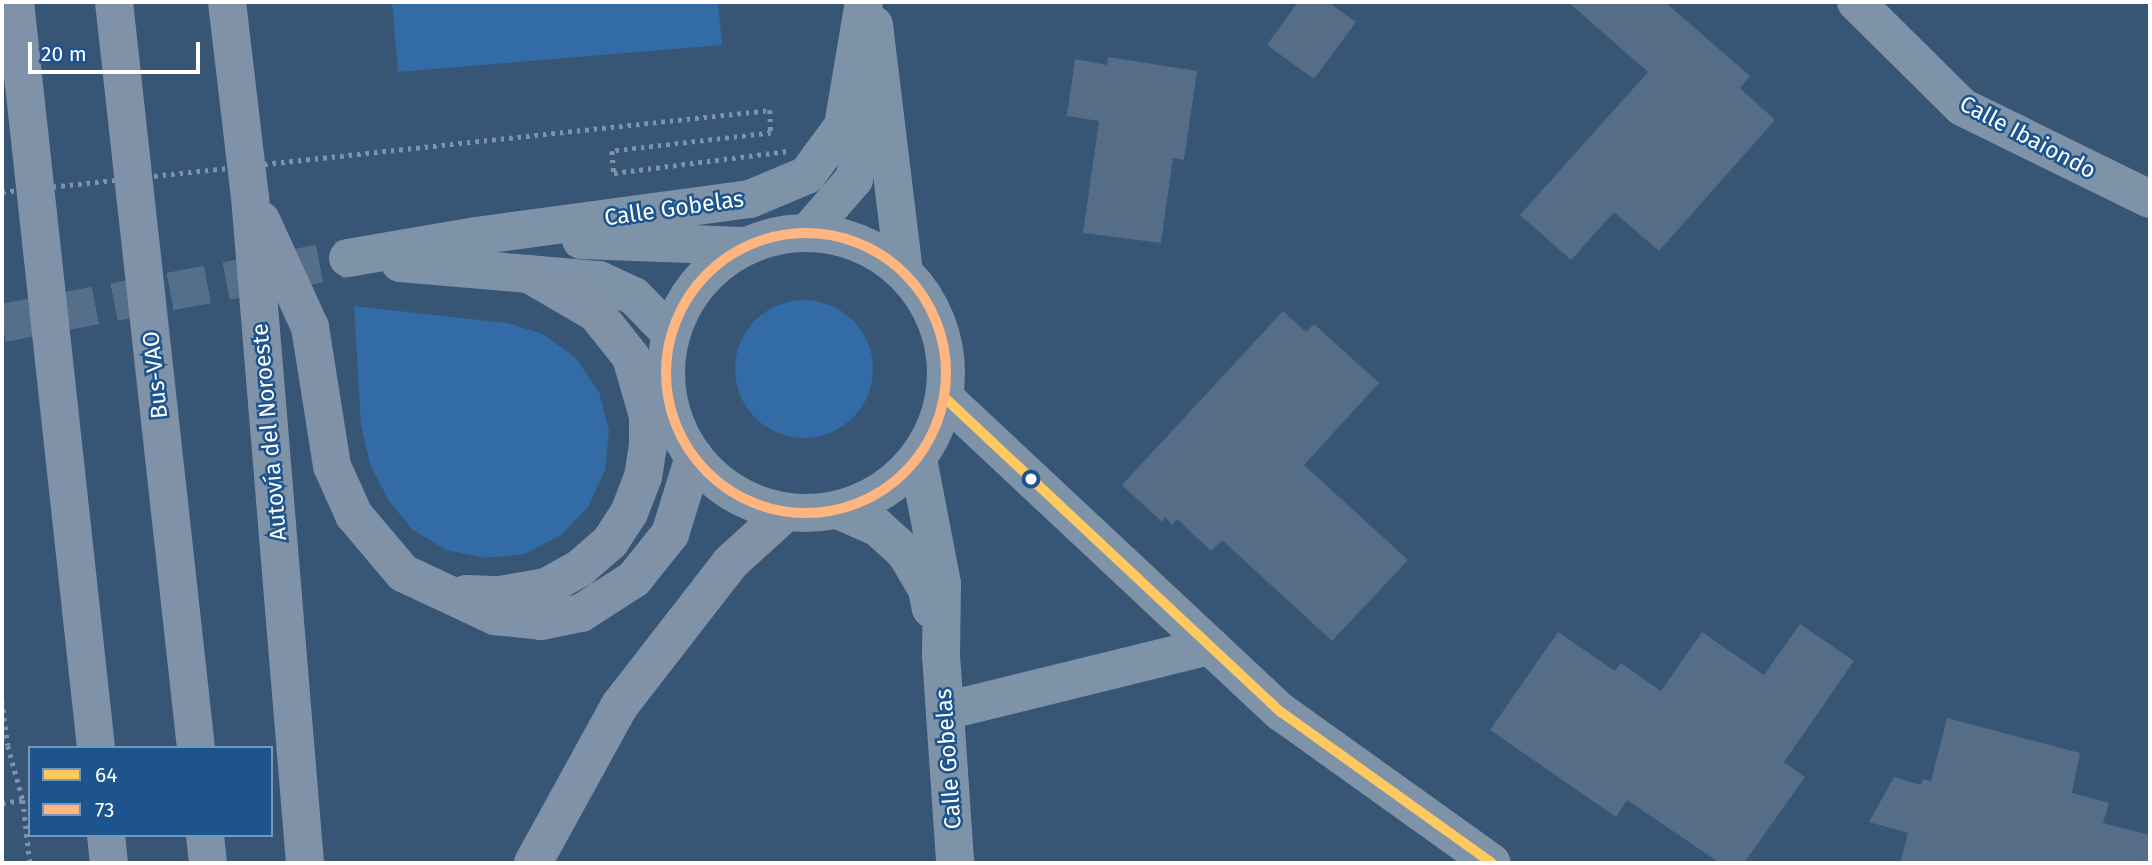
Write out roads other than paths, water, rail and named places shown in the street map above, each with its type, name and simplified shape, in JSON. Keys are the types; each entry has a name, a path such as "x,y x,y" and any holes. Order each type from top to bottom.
{"highway":[{"path":"15,2 96,746"},
{"name":"Bus-VAO","path":"114,2 196,746"},
{"name":"Autovía del Noroeste","path":"227,2 250,197 305,863"},
{"path":"250,197 310,327 332,466 354,515 403,573 495,616 541,621 581,614 634,579 670,534 694,457"},
{"path":"450,594 500,595 546,587 580,568 610,542 629,513 643,477 648,447 648,416 631,357 596,313 529,274"},
{"path":"533,863 620,705 730,563 786,512"},
{"path":"106,837 109,863"},
{"path":"205,837 208,863"}],"street":[{"name":"Calle Gobelas","path":"671,334 634,296 599,280 348,258 476,236 750,199 807,175 843,126 864,2"},
{"path":"872,2 904,272"},
{"name":"Calle Ibaiondo","path":"1856,2 1962,107 2150,199"},
{"path":"808,232 854,179 879,77"},
{"path":"808,232 844,237 876,251 904,272 932,309 945,352 945,398 935,430 918,459 882,491 838,510 786,512 750,502 719,483 694,457 673,419 666,377 671,334 686,298 711,269 743,246 775,235 808,232"},
{"name":"Calle Gobelas","path":"476,236 743,246"},
{"path":"945,398 1281,712 1492,863"},
{"name":"Calle Gobelas","path":"918,459 942,584 941,656 954,863"},
{"name":"Calle Gobelas","path":"838,510 877,527 905,552 927,589 941,656"},
{"path":"945,711 1210,646"}],"tunnel":[{"path":"2,323 348,258"}]}
